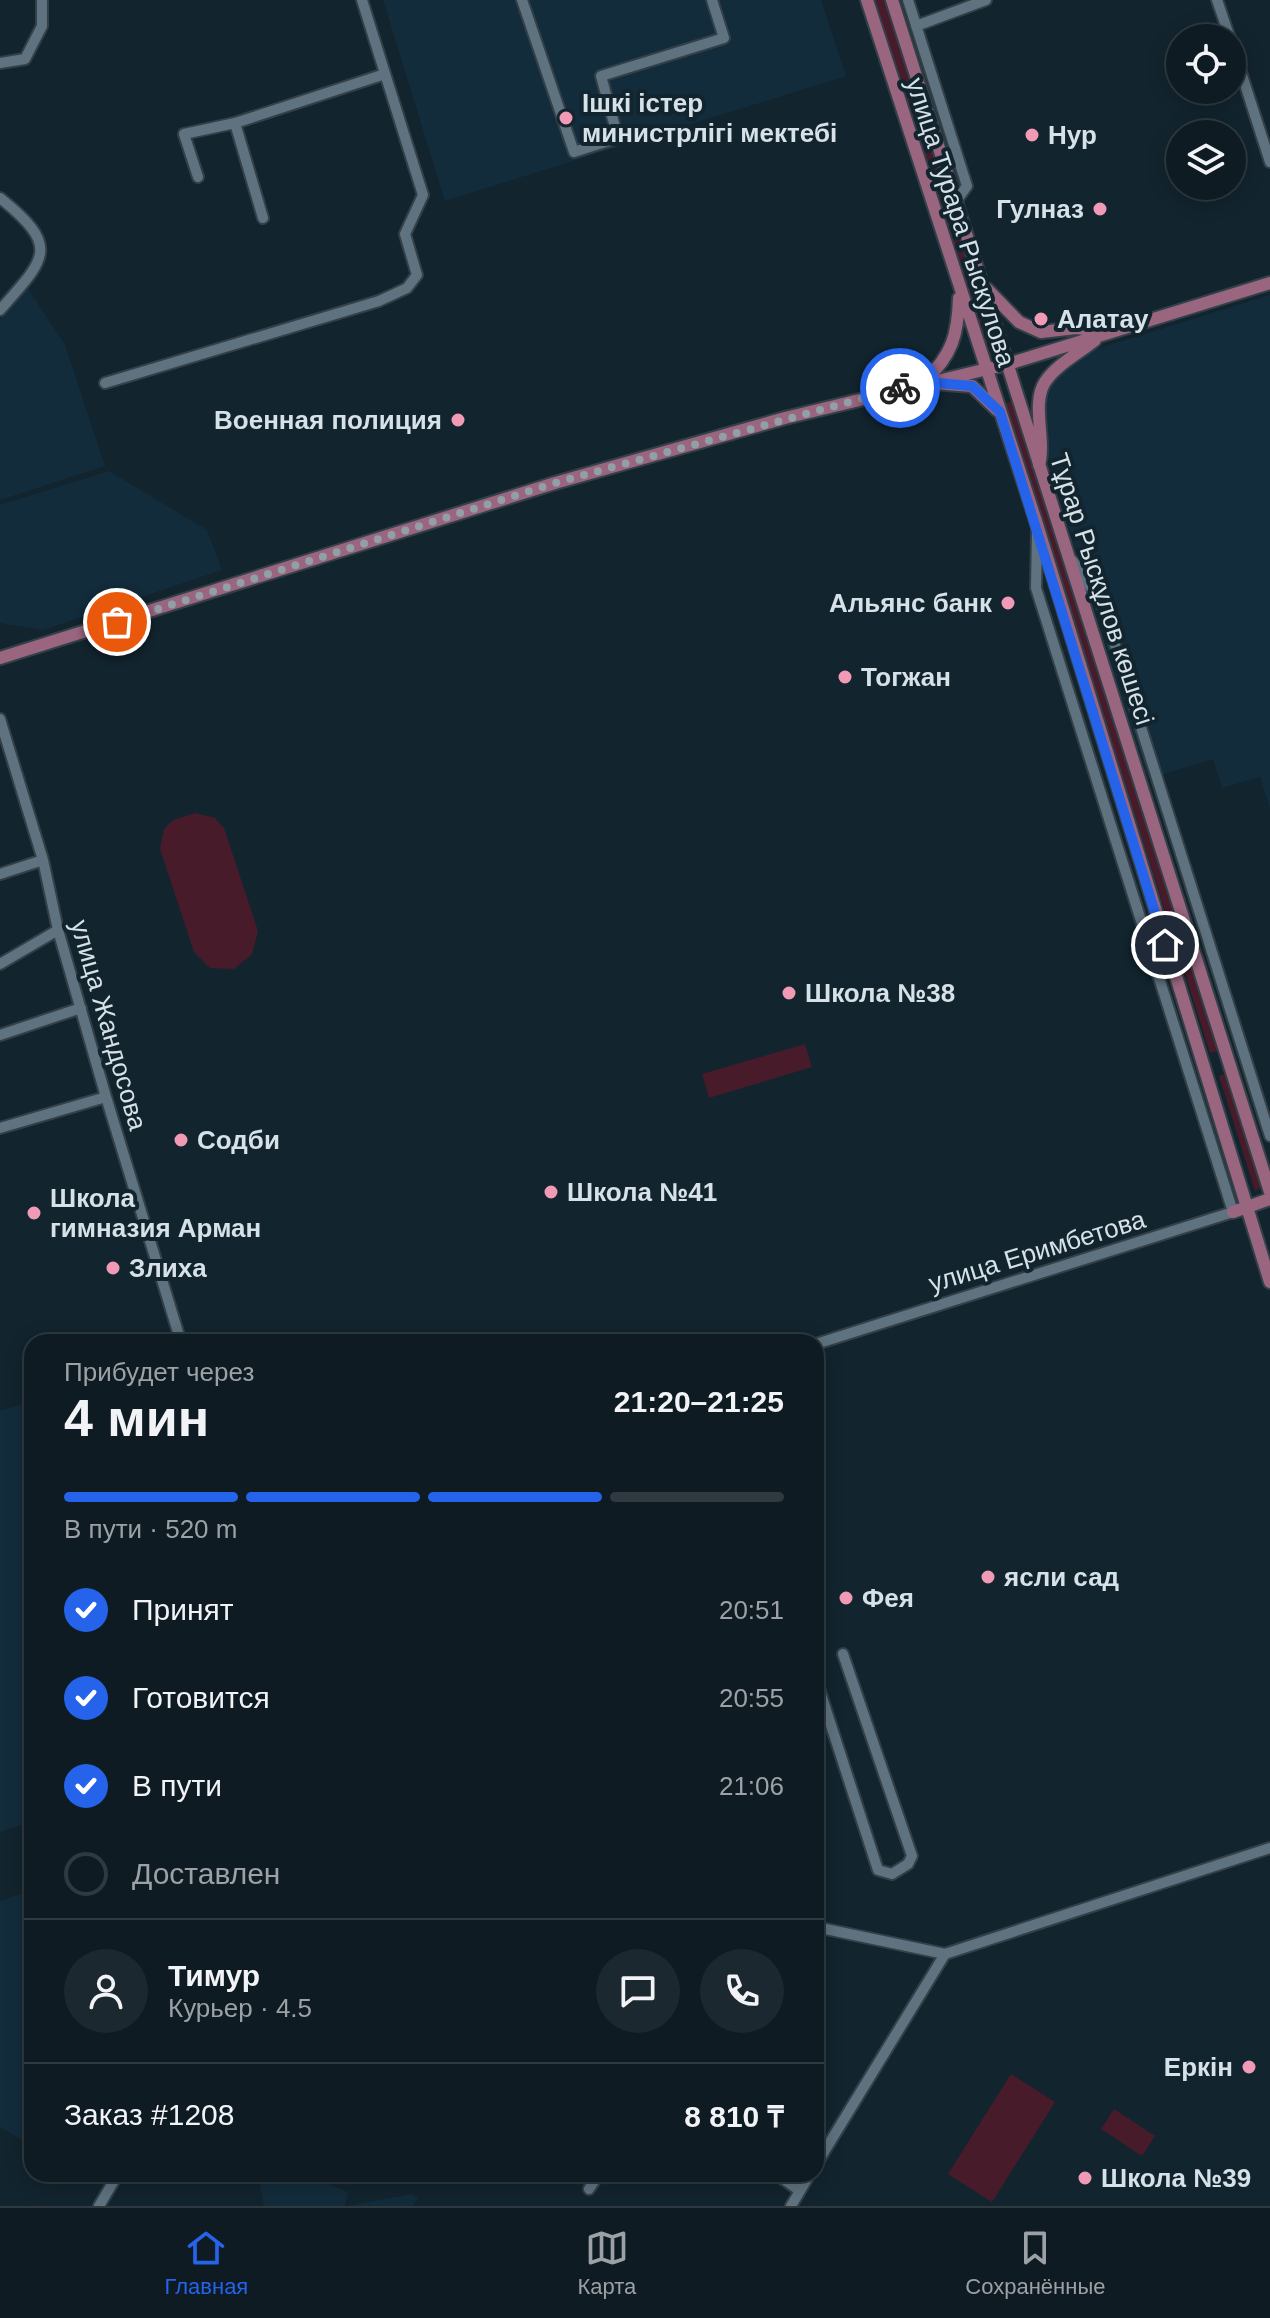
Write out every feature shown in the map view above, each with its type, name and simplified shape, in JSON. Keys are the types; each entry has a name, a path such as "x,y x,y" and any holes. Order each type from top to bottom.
{"main road":[{"name":"улица Турара Рыскулова","path":"867,0 1037,524 1223,1136 1239,1210 1270,1282"},
{"name":"Тұрар Рыскұлов көшесі","path":"892,0 1270,1192"},
{"path":"0,658 555,483 924,382 1008,364 1270,283"},
{"path":"984,286 1019,322 1041,332 1076,328 1106,334"},
{"path":"924,382 951,353 957,330 959,287"},
{"path":"1039,465 1044,449 1040,402 1043,387 1055,372 1106,334"},
{"path":"924,382 972,386 1000,412"},
{"path":"1201,1066 1226,1057"},
{"name":"улица Еримбетова","path":"1239,1210 1270,1199"}],"street":[{"path":"0,63 25,59 42,26 42,0"},
{"path":"105,383 379,301 407,288 417,275 405,234 423,195 362,0"},
{"path":"522,0 574,152 618,138 601,76 724,38 712,0"},
{"path":"908,0 967,186 956,201"},
{"path":"916,26 986,0"},
{"path":"1217,0 1225,24"},
{"path":"198,177 184,134 235,123 385,74"},
{"path":"1246,88 1270,162"},
{"path":"235,123 263,218"},
{"path":"0,198 29,221 40,240 41,257 33,272 0,310"},
{"path":"1037,524 1036,588 1202,1105 1239,1210"},
{"path":"1065,549 1103,607 1270,1136"},
{"name":"улица Жандосова","path":"0,719 43,860 58,930 106,1097 179,1334"},
{"path":"0,874 43,860"},
{"path":"0,964 58,930"},
{"path":"0,1035 81,1008"},
{"path":"0,1128 106,1097"},
{"path":"1202,1105 1223,1136"},
{"name":"улица Еримбетова","path":"824,1341 1239,1210"},
{"path":"824,1704 878,1870 892,1874 908,1864 912,1856 843,1654"},
{"path":"824,1929 945,1954 1270,1848"},
{"path":"824,2152 945,1954"},
{"path":"99,2206 113,2182"},
{"path":"589,2189 594,2182"},
{"path":"787,2182 800,2191"},
{"path":"791,2206 805,2182"}],"shaded area":[{"name":"Ішкі істер министрлігі мектебі","path":"383,0 821,0 846,76 445,201"},
{"path":"875,0 885,0 997,353 988,356"},
{"path":"27,287 65,345 105,466 0,500 0,319"},
{"path":"1270,295 1270,808 1260,777 1222,788 1213,759 1148,779 1046,455 1042,379 1061,360"},
{"path":"1012,401 1218,1051 1210,1053 1005,404"},
{"path":"109,471 207,530 222,570 43,630 0,623 0,505"},
{"path":"195,813 215,818 224,828 258,931 252,954 234,969 210,968 194,952 160,849 164,829 173,820"},
{"path":"805,1044 812,1067 709,1098 702,1074"},
{"path":"1226,1073 1262,1187 1255,1191 1219,1076"},
{"path":"24,1404 24,1824 0,1832 0,1411"},
{"path":"24,1893 24,2141 0,2127 0,1901"},
{"path":"1011,2074 1055,2102 992,2202 948,2174"},
{"path":"1114,2109 1155,2136 1142,2156 1101,2129"},
{"path":"262,2182 324,2182 348,2192 345,2206 264,2206"},
{"path":"412,2194 418,2198 413,2206 347,2206"}],"way so far":[{"path":"117,622 555,483 900,388"}],"place":[{"name":"Ішкі істер министрлігі мектебі","path":"566,118"},
{"name":"Нур","path":"1032,135"},
{"name":"Гулназ","path":"1100,209"},
{"name":"Алатау","path":"1041,319"},
{"name":"Военная полиция","path":"458,420"},
{"name":"Альянс банк","path":"1008,603"},
{"name":"Тогжан","path":"845,677"},
{"name":"Школа №38","path":"789,993"},
{"name":"Содби","path":"181,1140"},
{"name":"Школа №41","path":"551,1192"},
{"name":"Школа гимназия Арман","path":"34,1213"},
{"name":"Злиха","path":"113,1268"},
{"name":"ясли сад","path":"988,1577"},
{"name":"Фея","path":"846,1598"},
{"name":"Еркін","path":"1249,2067"},
{"name":"Школа №39","path":"1085,2178"}],"route":[{"path":"900,388 927,382 972,386 1000,412 1165,945"}]}
